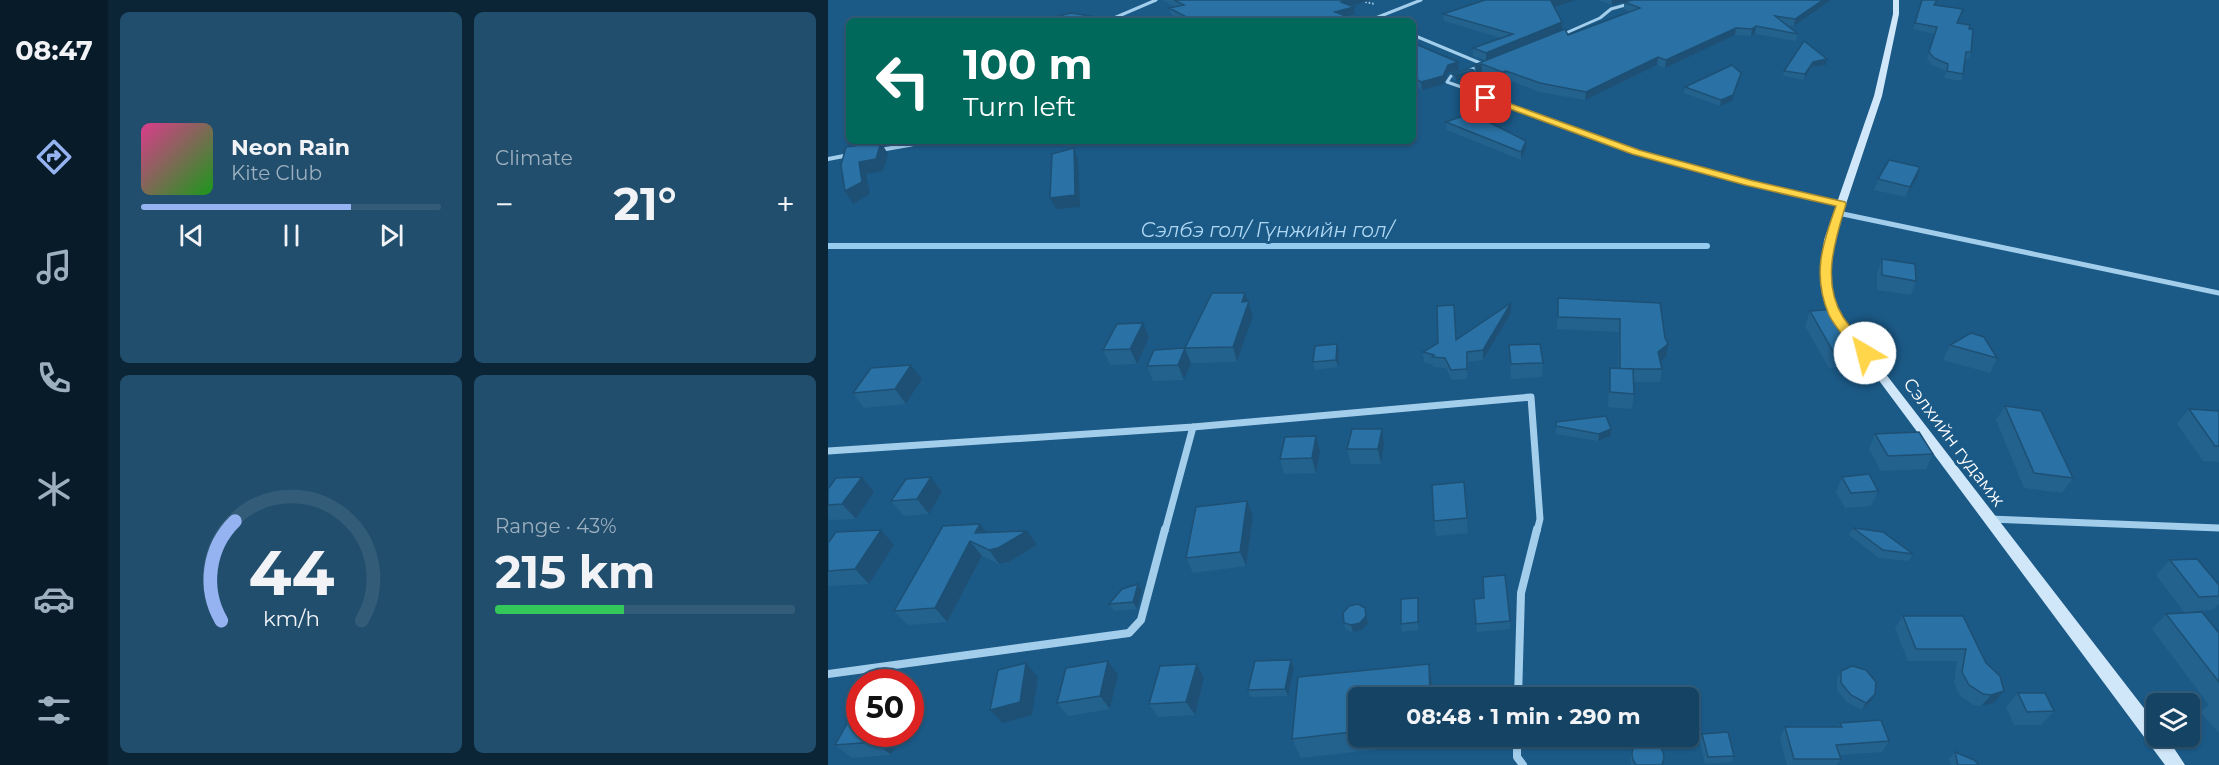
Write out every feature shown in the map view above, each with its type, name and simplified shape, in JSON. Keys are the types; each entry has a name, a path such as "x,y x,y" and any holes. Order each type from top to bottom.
{"main road":[{"name":"Сэлхийн гудамж","path":"1896,0 1896,14 1878,96 1829,240 1825,283 1836,316 2176,765"}],"street":[{"path":"1113,18 1156,0"},
{"path":"1375,18 1420,0"},
{"path":"1549,40 1600,18 1611,9 1643,0"},
{"path":"1416,36 1486,65 1448,79 1447,82 1635,152 1840,209 2219,293"},
{"path":"871,152 916,144"},
{"path":"828,159 860,154"},
{"path":"828,451 1193,427 1531,397 1539,519 1521,593 1518,687"},
{"path":"828,674 1129,633 1141,620 1193,427"},
{"path":"1990,519 2219,528"},
{"path":"1516,747 1516,757 1522,765"}],"building":[{"path":"1174,0 1346,0 1341,2 1354,7 1335,12 1350,18 1188,18 1169,8 1184,5"},
{"path":"1485,0 1554,0 1551,1 1562,22 1486,53 1473,48 1513,34 1443,14"},
{"path":"1633,0 1823,0 1795,19 1775,16 1798,34 1756,26 1752,29 1736,28 1666,60 1658,57 1586,92 1540,83 1482,64 1474,65 1565,29 1568,35 1640,8 1624,2"},
{"path":"1922,0 1937,0 1934,5 1963,9 1957,23 1970,25 1969,29 1973,29 1971,52 1966,52 1963,74 1947,71 1948,64 1934,58 1929,52 1937,27 1915,23"},
{"path":"1071,13 1102,18 1052,18"},
{"path":"1804,41 1827,59 1813,62 1805,74 1784,71"},
{"path":"1416,44 1458,62 1448,65 1443,76 1421,82 1416,79"},
{"path":"1732,65 1741,73 1733,95 1721,100 1685,87"},
{"path":"1469,69 1474,70 1452,74"},
{"path":"1471,113 1526,141 1521,152 1446,122"},
{"path":"880,144 876,159 859,162 862,182 845,191 841,165 846,147"},
{"path":"1074,148 1075,195 1050,198 1052,154"},
{"path":"1889,160 1920,167 1910,187 1878,179"},
{"path":"1882,259 1915,264 1916,281 1882,275"},
{"path":"1212,293 1245,293 1242,302 1249,301 1233,347 1185,348"},
{"path":"1558,298 1660,303 1668,344 1658,352 1662,369 1620,369 1620,319 1558,317"},
{"path":"1511,303 1483,350 1467,352 1467,369 1451,370 1445,358 1432,357 1434,355 1423,352 1438,343 1437,306 1454,305 1456,340"},
{"path":"1836,309 1862,352 1834,353 1810,311"},
{"path":"1143,323 1130,349 1103,350 1117,324"},
{"path":"1971,333 1984,337 1997,358 1950,345"},
{"path":"1337,344 1336,360 1313,362 1315,346"},
{"path":"1540,344 1543,363 1511,364 1509,345"},
{"path":"1185,348 1178,365 1147,366 1154,350"},
{"path":"911,365 895,389 853,393 871,368"},
{"path":"1610,368 1633,369 1634,394 1610,392"},
{"path":"2005,406 2041,411 2073,478 2034,473"},
{"path":"2189,409 2219,411 2219,446 2215,446"},
{"path":"1606,416 1611,429 1599,434 1556,426 1556,422"},
{"path":"1352,429 1382,429 1378,449 1347,449"},
{"path":"1919,432 1933,454 1888,456 1875,434"},
{"path":"1316,436 1312,458 1280,459 1285,437"},
{"path":"1869,474 1878,491 1851,493 1842,477"},
{"path":"862,477 842,504 828,505 828,489 836,478"},
{"path":"931,477 917,499 891,501 906,479"},
{"path":"1464,482 1467,518 1434,521 1432,485"},
{"path":"1247,501 1240,552 1186,558 1196,507"},
{"path":"980,524 975,533 1027,531 998,548 989,550 970,541 935,608 894,611 943,526"},
{"path":"1853,528 1883,532 1913,554 1883,550"},
{"path":"881,530 855,569 828,571 828,543 836,532"},
{"path":"2197,559 2219,585 2219,596 2199,597 2170,560"},
{"path":"1505,575 1510,621 1476,624 1474,599 1484,598 1483,577"},
{"path":"1138,584 1133,602 1109,604 1122,589"},
{"path":"1418,598 1418,622 1401,624 1401,599"},
{"path":"1358,604 1365,608 1366,616 1360,623 1351,625 1344,623 1343,613 1349,606"},
{"path":"2202,612 2219,633 2219,682 2166,614"},
{"path":"1903,616 1963,616 1986,663 2000,676 2004,691 1991,695 1983,694 1969,685 1962,672 1966,649 1916,649"},
{"path":"1291,660 1285,689 1248,690 1255,661"},
{"path":"1108,661 1100,696 1057,703 1066,668"},
{"path":"1026,663 1020,702 990,710 998,670"},
{"path":"1197,664 1186,702 1149,704 1160,666"},
{"path":"1429,664 1430,687 1348,687 1348,732 1292,739 1298,677"},
{"path":"1852,666 1866,670 1876,682 1875,694 1866,703 1851,695 1841,683 1841,671"},
{"path":"2018,693 2045,693 2054,711 2027,712"},
{"path":"1881,720 1889,741 1836,745 1841,759 1794,759 1785,727 1842,727 1840,723"},
{"path":"846,726 846,744 835,745"},
{"path":"1728,732 1734,756 1708,757 1702,734"},
{"path":"1660,747 1664,758 1662,765 1636,765 1633,760 1633,748"},
{"path":"1955,752 1974,760 1979,765 1958,765"}],"waterway":[{"name":"Сэлбэ гол/ Гүнжийн гол/","path":"828,246 1707,246"}],"route":[{"path":"1486,98 1635,152 1748,183 1841,204 1829,240 1825,283 1836,316 1865,353"}]}
